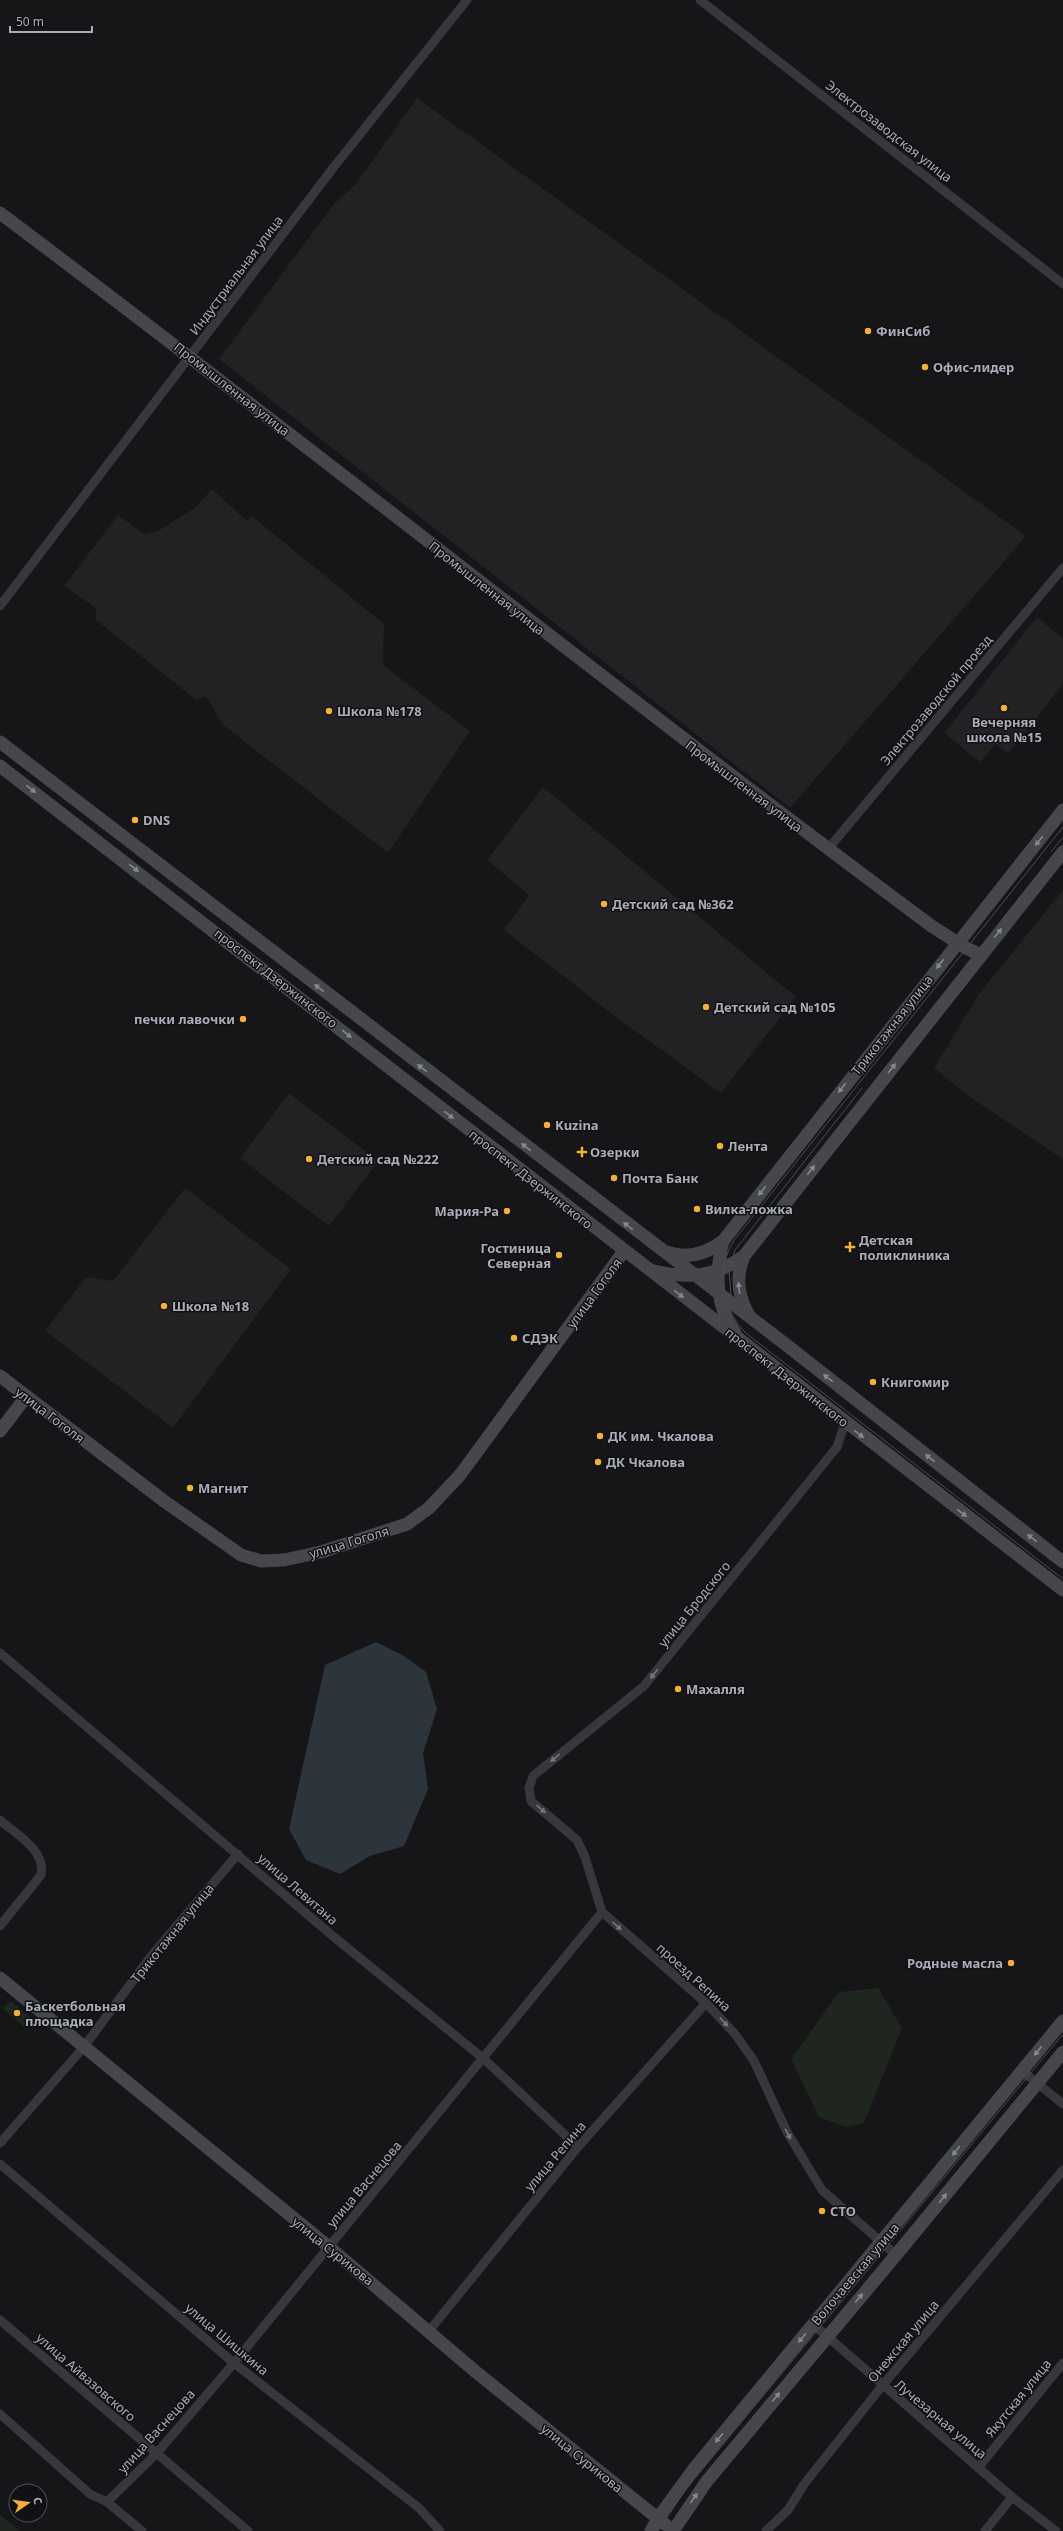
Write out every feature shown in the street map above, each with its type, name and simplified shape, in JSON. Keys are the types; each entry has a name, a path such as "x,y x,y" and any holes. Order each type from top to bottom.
{"main road":[{"name":"Промышленная улица","path":"0,213 191,356 668,728 828,849 957,943 981,955"},
{"name":"проспект Дзержинского","path":"0,742 659,1250 751,1319 1063,1562"},
{"name":"проспект Дзержинского","path":"0,766 307,1002 845,1423 1063,1590"},
{"name":"Трикотажная улица","path":"723,1241 1063,810"},
{"name":"Трикотажная улица","path":"744,1256 1063,852"},
{"path":"659,1250 680,1257 702,1254 723,1241"},
{"path":"723,1241 718,1272 719,1295 722,1312 740,1341"},
{"name":"улица Гоголя","path":"0,1376 26,1397 241,1555 261,1561 284,1560 321,1552 407,1524 429,1508 460,1475 624,1251"},
{"path":"648,1270 670,1275 694,1276 718,1272 744,1256"},
{"path":"744,1256 740,1267 738,1287 743,1305 751,1319"},
{"path":"0,1431 26,1397"},
{"name":"улица Сурикова","path":"0,1978 83,2048 329,2247 531,2417 665,2525"},
{"name":"Волочаевская улица","path":"665,2525 693,2470 1063,2020"},
{"name":"Волочаевская улица","path":"651,2531 665,2525 707,2481 1063,2052"}],"street":[{"name":"Индустриальная улица","path":"0,606 333,168 467,0"},
{"name":"Электрозаводская улица","path":"700,0 1063,284"},
{"name":"Электрозаводской проезд","path":"828,849 1063,568"},
{"name":"улица Бродского","path":"602,1912 585,1856 576,1840 532,1802 529,1788 533,1776 644,1686 837,1447 845,1423"},
{"name":"улица Левитана","path":"0,1653 334,1937 484,2059 578,2147"},
{"path":"0,1820 40,1855 43,1865 42,1875 0,1926"},
{"name":"Трикотажная улица","path":"0,2143 83,2048 152,1955 238,1854"},
{"name":"проезд Репина","path":"602,1912 706,2002 735,2034 754,2061 787,2132 822,2190 896,2255"},
{"name":"улица Васнецова","path":"107,2502 156,2454 234,2363 484,2059 602,1912"},
{"name":"улица Репина","path":"429,2331 578,2147 706,2002"},
{"path":"1022,2071 1063,2104"},
{"name":"улица Шишкина","path":"0,2164 234,2363 419,2508 440,2531"},
{"name":"Онежская улица","path":"766,2531 788,2510 805,2483 882,2386 1063,2170"},
{"name":"улица Айвазовского","path":"0,2320 248,2531"},
{"name":"Лучезарная улица","path":"813,2324 882,2386 1012,2497 1056,2531"},
{"name":"Якутская улица","path":"978,2468 1063,2363"},
{"path":"0,2414 90,2494 107,2502 142,2531"},
{"path":"985,2531 1012,2497"}],"shaded area":[{"path":"417,98 1026,536 790,808 219,359 334,204 356,184"},
{"path":"212,489 247,521 252,516 384,624 383,665 470,731 388,853 223,725 206,696 196,700 96,620 96,608 64,586 118,515 144,534 158,531 196,507"},
{"name":"Вечерняя школа №15","path":"1037,617 1063,639 1063,684 1008,754 996,744 980,762 944,733"},
{"path":"543,787 796,997 721,1093 616,1017 504,930 529,895 487,860"},
{"path":"1063,890 1063,1159 970,1097 934,1068 979,994"},
{"name":"Детский сад №222","path":"289,1093 378,1161 329,1226 240,1158"},
{"name":"Школа №18","path":"185,1188 291,1269 173,1428 45,1331 86,1277 113,1281"},
{"path":"376,1642 404,1656 426,1672 437,1709 423,1753 428,1789 404,1846 370,1856 340,1874 306,1860 289,1829 325,1665"},
{"path":"878,1988 902,2028 864,2123 846,2127 819,2117 791,2059 839,1992"},
{"name":"Баскетбольная площадка","path":"11,2001 32,2019 25,2028 3,2008"},
{"path":"0,2515 8,2523 20,2531 0,2531"}],"tram line":[{"path":"1063,827 735,1239 729,1250 723,1275 724,1288 731,1313 747,1334 1063,1579"},
{"path":"1051,852 1063,837"},
{"path":"731,1295 729,1271 735,1250 862,1088"},
{"path":"658,2531 686,2489 1063,2034"}],"place":[{"name":"ФинСиб","path":"868,331"},
{"name":"Офис-лидер","path":"925,367"},
{"name":"Вечерняя школа №15","path":"1004,708"},
{"name":"Школа №178","path":"329,711"},
{"name":"DNS","path":"135,820"},
{"name":"Детский сад №362","path":"604,904"},
{"name":"Детский сад №105","path":"706,1007"},
{"name":"печки лавочки","path":"243,1019"},
{"name":"Kuzina","path":"547,1125"},
{"name":"Лента","path":"720,1146"},
{"name":"Озерки","path":"582,1152"},
{"name":"Детский сад №222","path":"309,1159"},
{"name":"Почта Банк","path":"614,1178"},
{"name":"Вилка-ложка","path":"697,1209"},
{"name":"Мария-Ра","path":"507,1211"},
{"name":"Детская поликлиника","path":"850,1247"},
{"name":"Гостиница Северная","path":"559,1255"},
{"name":"Школа №18","path":"164,1306"},
{"name":"СДЭК","path":"514,1338"},
{"name":"Книгомир","path":"873,1382"},
{"name":"ДК им. Чкалова","path":"600,1436"},
{"name":"ДК Чкалова","path":"598,1462"},
{"name":"Магнит","path":"190,1488"},
{"name":"Махалля","path":"678,1689"},
{"name":"Родные масла","path":"1011,1963"},
{"name":"Баскетбольная площадка","path":"17,2013"},
{"name":"СТО","path":"822,2211"}]}
